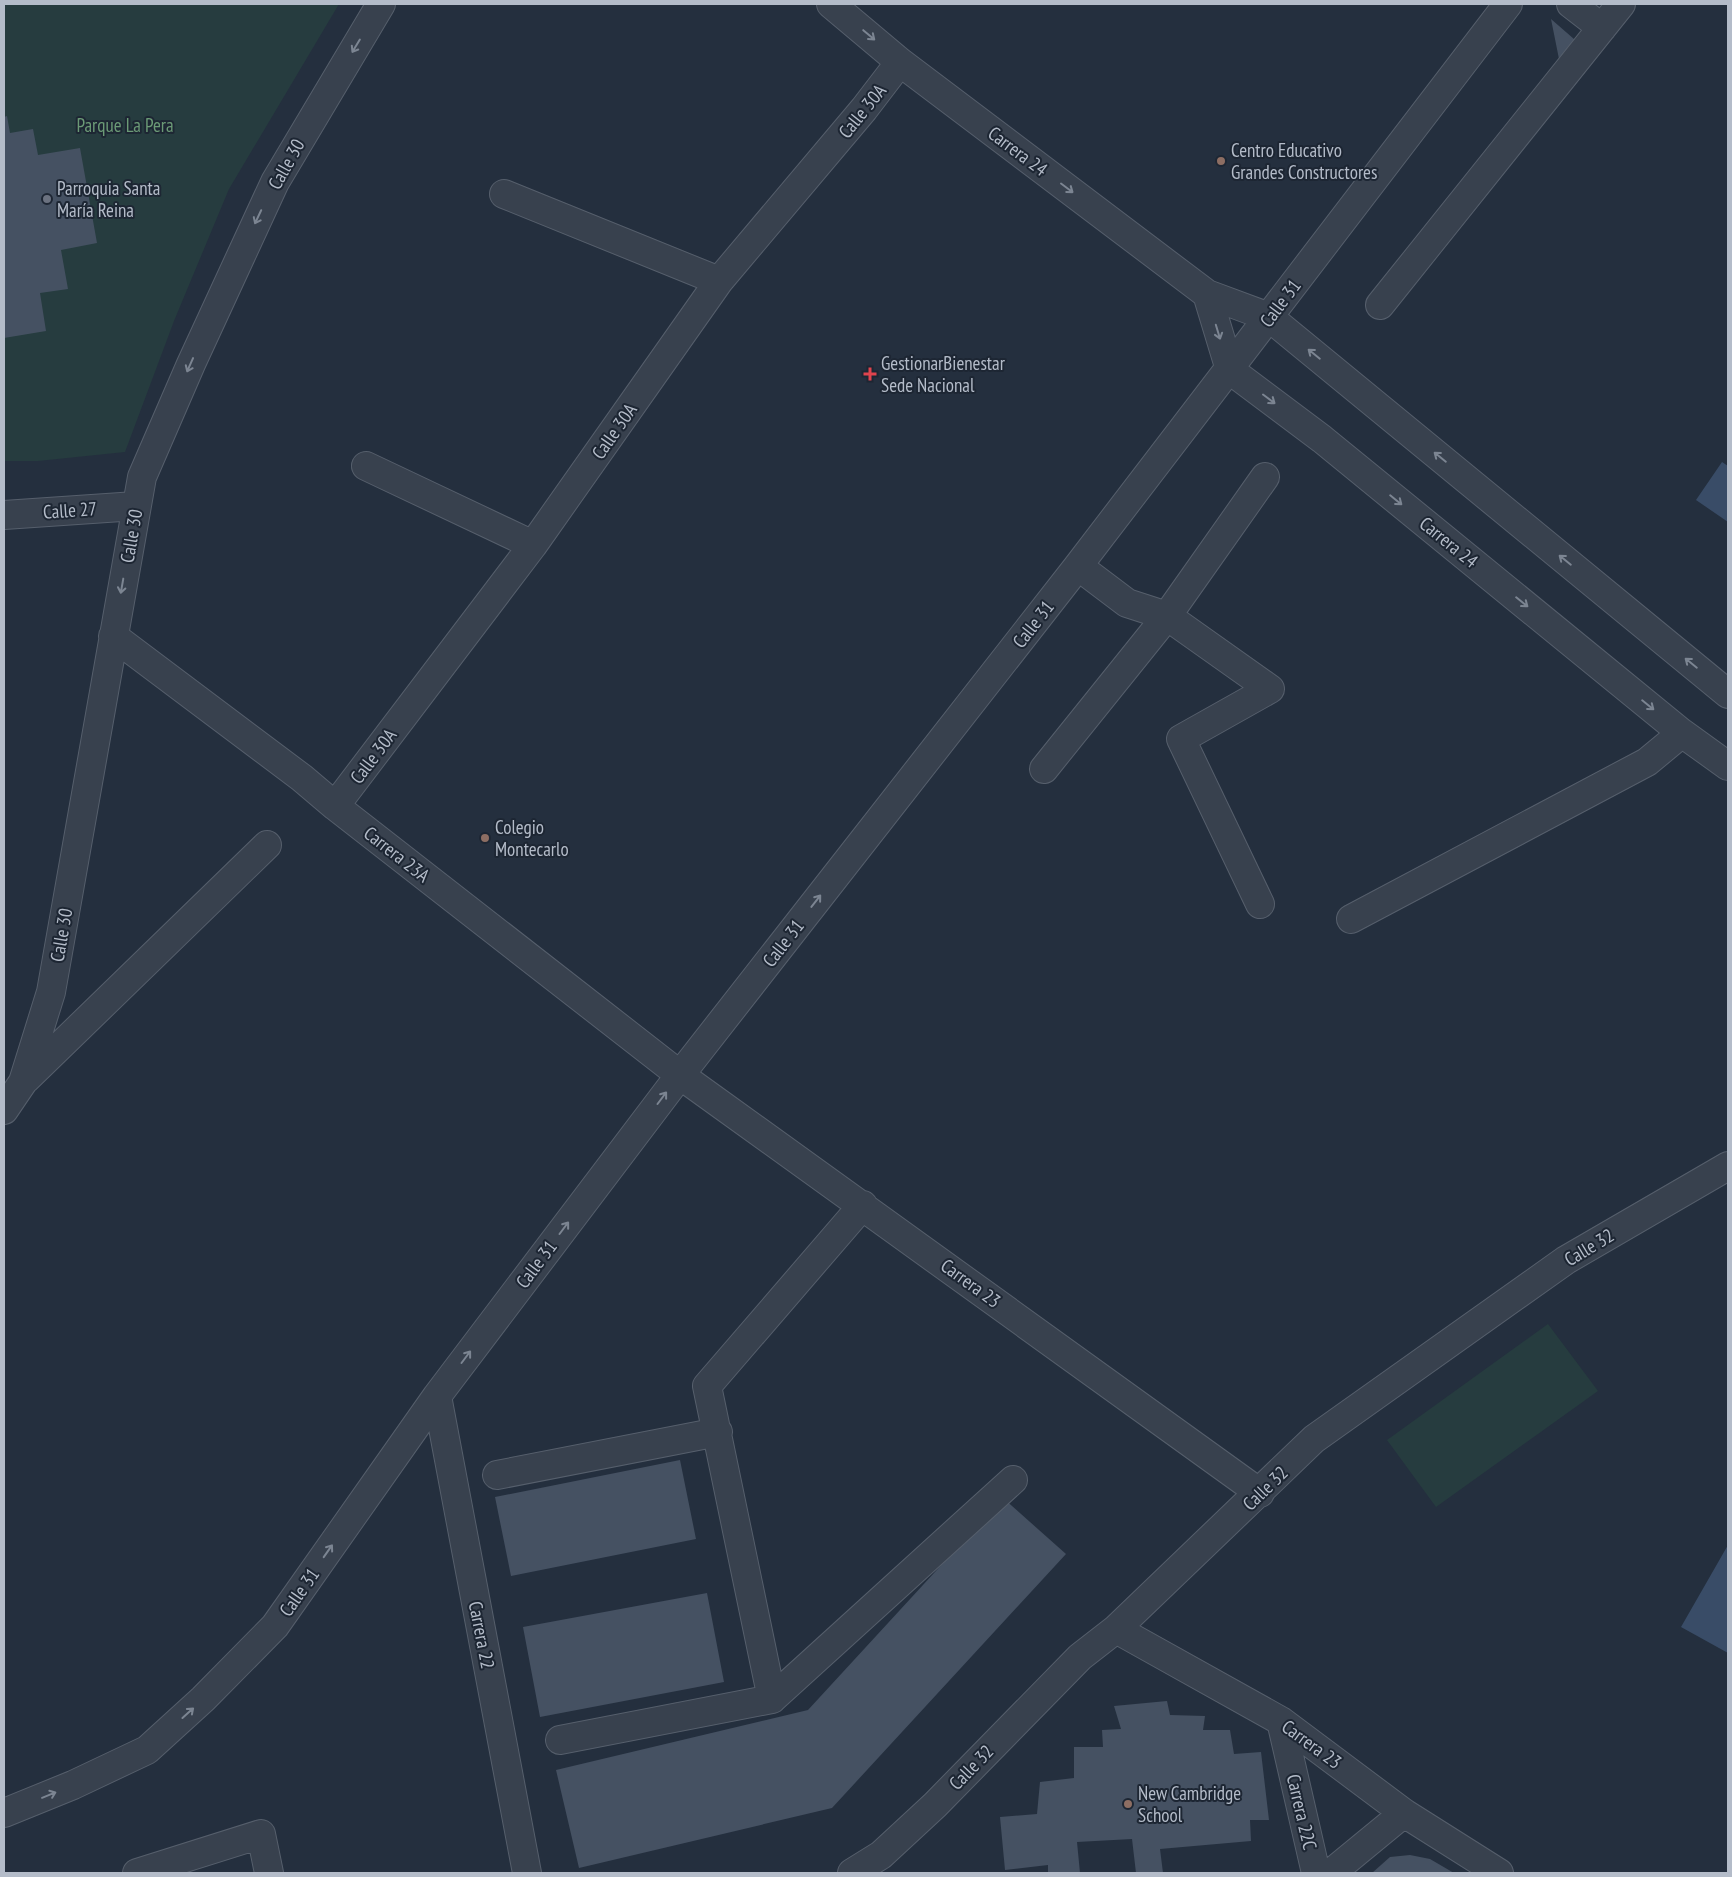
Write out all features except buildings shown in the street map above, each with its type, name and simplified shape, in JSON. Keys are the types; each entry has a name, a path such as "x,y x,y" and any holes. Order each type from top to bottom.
{"street":[{"name":"Calle 30","path":"4,1110 23,1082 51,992 142,477 191,364 275,182 381,4"},
{"name":"Carrera 24","path":"831,4 900,62 1207,294 1269,317 1728,694"},
{"name":"Calle 31","path":"4,1813 73,1785 147,1750 203,1699 275,1626 437,1396 680,1075 1230,370 1508,4"},
{"path":"1571,4 1602,28"},
{"path":"1380,305 1621,4"},
{"name":"Calle 30A","path":"335,806 533,544 719,281 864,109 900,62"},
{"path":"504,194 719,281"},
{"path":"1207,294 1230,370"},
{"name":"Carrera 24","path":"1230,370 1322,439 1682,733 1728,766"},
{"path":"366,466 533,544"},
{"path":"1044,769 1166,616 1265,476"},
{"name":"Calle 27","path":"4,515 136,506"},
{"path":"1078,566 1128,603 1166,616 1270,688 1181,739 1260,904"},
{"name":"Carrera 23A","path":"113,636 302,778 335,806 680,1075"},
{"path":"1351,920 1647,762 1682,733"},
{"path":"23,1082 267,845"},
{"name":"Carrera 23","path":"680,1075 863,1205 1260,1493"},
{"name":"Calle 32","path":"852,1873 881,1855 935,1805 1080,1657 1116,1629 1260,1493 1314,1439 1566,1260 1728,1166"},
{"path":"772,1698 707,1386 863,1205"},
{"name":"Carrera 22","path":"437,1396 527,1873"},
{"path":"497,1475 718,1432"},
{"path":"560,1740 772,1698 1013,1480"},
{"name":"Carrera 23","path":"1116,1629 1281,1721 1404,1813 1499,1873"},
{"name":"Carrera 22C","path":"1281,1721 1316,1873"},
{"name":"Carrera 22C","path":"1332,1873 1404,1813"},
{"path":"137,1873 261,1834 269,1873"}],"green space":[{"name":"Parque La Pera","path":"4,4 339,4 229,189 174,321 125,452 38,461 4,461"},
{"path":"1548,1324 1598,1391 1436,1507 1387,1440"}],"water":[{"path":"1722,462 1728,466 1728,522 1696,500"},
{"path":"1728,1545 1728,1653 1681,1627"}],"place":[{"name":"Centro Educativo Grandes Constructores","path":"1221,161"},
{"name":"Parroquia Santa María Reina","path":"47,199"},
{"name":"GestionarBienestar Sede Nacional","path":"870,374"},
{"name":"Colegio Montecarlo","path":"485,838"},
{"name":"New Cambridge School","path":"1128,1804"}]}
